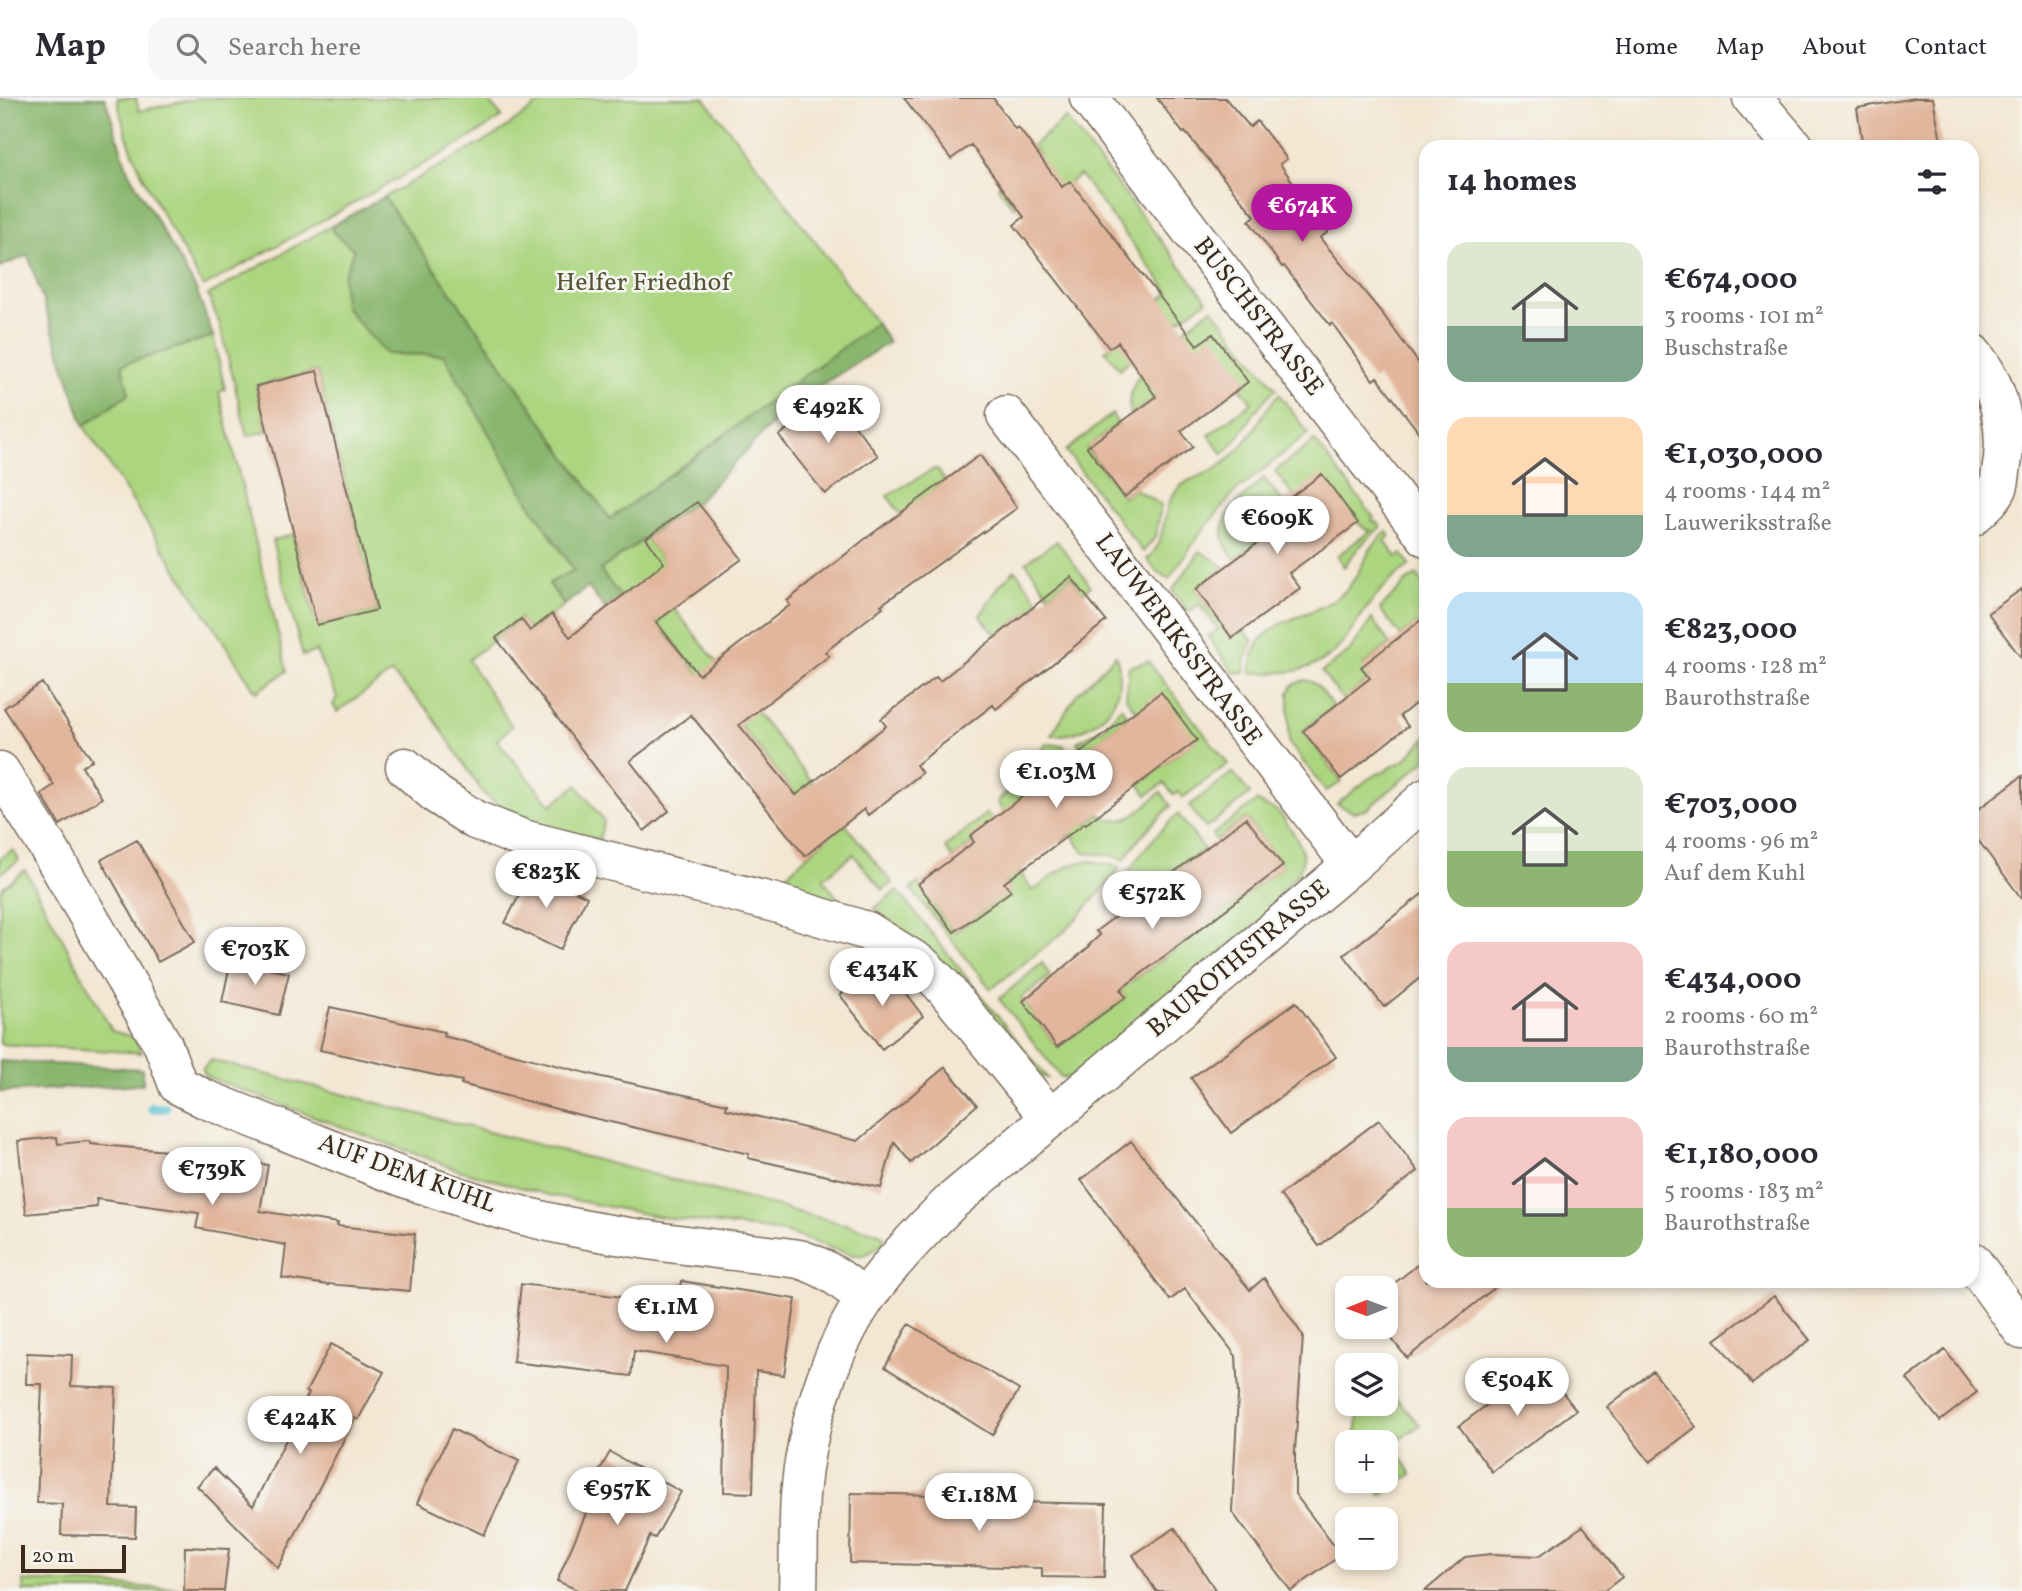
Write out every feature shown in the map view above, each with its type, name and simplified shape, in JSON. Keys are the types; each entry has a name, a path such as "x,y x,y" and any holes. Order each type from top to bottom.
{"street":[{"name":"BUSCHSTRASSE","path":"1089,98 1419,528"},
{"path":"1752,98 1788,140"},
{"path":"1979,361 1985,368 1996,396 2003,427 2004,457 1998,488 1979,509"},
{"name":"LAUWERIKSSTRASSE","path":"1006,415 1351,865"},
{"path":"405,767 437,795 475,820 523,839 775,903 867,931 922,965 942,985 1050,1118"},
{"name":"AUF DEM KUHL","path":"0,771 48,847 163,1045 178,1086 205,1099 452,1193 561,1224 662,1241 799,1259 818,1264 835,1274 865,1299"},
{"name":"BAUROTHSTRASSE","path":"798,1591 800,1494 813,1424 841,1345 865,1299 913,1240 951,1202 1351,865 1419,804"},
{"path":"1979,1271 2022,1330"}],"green space":[{"path":"0,98 105,98 128,171 196,289 213,336 122,365 129,393 84,426 28,255 0,267"},
{"path":"117,98 136,98 139,111 199,98 486,98 502,117 465,141 203,287 141,172 123,124"},
{"name":"Helfer Friedhof","path":"547,98 704,98 876,323 610,519 384,197 494,136"},
{"path":"1066,118 1207,300 1161,333 1120,369 1105,351 1165,305 1161,299 1169,292 1080,175 1056,192 1047,183 1014,208 998,187 1039,155 1032,146"},
{"path":"384,197 610,519 876,323 889,342 789,406 697,502 600,570 621,597 605,609 588,587 564,605 549,583 574,570 525,496 444,355 386,354 344,306 343,277 354,250 332,231 333,225"},
{"path":"333,225 332,231 354,250 343,277 344,306 386,354 444,355 525,496 574,571 549,584 564,605 530,631 520,619 468,660 512,726 497,740 551,805 577,785 604,821 599,840 515,819 484,794 429,711 391,673 337,712 333,705 337,697 316,651 303,656 272,541 293,534 314,615 319,624 377,610 317,371 256,386 267,431 247,436 220,325 208,295"},
{"path":"1212,308 1276,389 1261,404 1223,454 1209,435 1252,402 1240,388 1248,382 1185,355 1173,338"},
{"path":"213,336 225,389 219,392 287,671 256,692 84,426 129,393 121,365"},
{"path":"1142,369 1156,397 1131,415 1130,398"},
{"path":"1279,394 1308,433 1233,494 1202,531 1169,579 1155,570 1147,559 1158,544 1167,508 1176,491 1185,483 1217,468 1241,448"},
{"path":"1112,414 1118,424 1087,448 1124,497 1135,489 1161,505 1156,536 1143,552 1066,451"},
{"path":"1315,441 1374,518 1374,523 1377,522 1381,527 1361,545 1344,567 1337,556 1371,530 1293,495 1275,471"},
{"path":"934,469 938,470 945,481 901,514 887,496"},
{"path":"1264,478 1283,503 1254,524 1264,538 1235,559 1226,546 1224,524 1236,505"},
{"path":"1387,532 1390,536 1385,541 1397,557 1402,554 1410,565 1393,578 1368,605 1337,649 1315,665 1299,670 1251,673 1254,654 1261,640 1273,629 1334,600 1347,589 1373,545"},
{"path":"646,538 666,565 650,578 892,883 883,890 853,854 823,879 843,905 795,892 786,875 829,836 631,590 621,597 600,570"},
{"path":"1057,541 1091,586 1083,593 1071,577 1049,595 1026,562"},
{"path":"1200,551 1225,567 1196,589 1232,638 1243,629 1253,641 1244,672 1234,673 1208,637 1218,629 1199,604 1189,612 1172,591"},
{"path":"1015,570 1040,602 997,636 980,616 1000,585"},
{"path":"1417,575 1419,578 1419,622 1401,636 1380,609 1407,581"},
{"path":"1372,619 1390,644 1362,666 1370,678 1343,700 1322,672 1349,652"},
{"path":"1116,655 1119,668 1118,690 1107,712 1098,721 1076,732 1051,735 1077,694"},
{"path":"1148,661 1228,764 1182,798 1178,792 1174,795 1164,783 1147,795 1139,784 1196,740 1136,711 1126,698 1129,667"},
{"path":"1304,680 1318,686 1333,707 1303,731 1342,782 1326,791 1289,743 1289,692 1293,685"},
{"path":"1121,707 1128,717 1083,752 1077,742 1104,728"},
{"path":"1046,744 1063,745 1073,759 1050,777 1086,824 1100,814 1109,819 1125,819 1140,811 1161,792 1171,806 1134,845 1124,860 1111,855 1084,853 1072,835 1060,841 1003,812 997,802 1017,783"},
{"path":"1419,745 1419,766 1366,810 1353,812 1337,804 1368,779 1405,760"},
{"path":"1233,772 1250,794 1206,828 1189,806"},
{"path":"1257,801 1279,812 1301,846 1303,854 1300,868 1282,890 1287,898 1069,1078 1061,1077 999,999 1042,963 1050,976 1021,998 1057,1047 1125,997 1120,990 1188,940 1152,890 1122,912 1113,897 1142,852 1178,814 1204,849 1176,871 1212,920 1283,866 1246,818 1216,840 1212,835"},
{"path":"987,813 992,820 974,842 952,858 945,847"},
{"path":"13,850 19,860 0,874 0,858"},
{"path":"1091,861 1119,867 1115,876 1065,931 991,989 911,889 918,883 954,932 1010,891 1004,882 1019,871 1033,891 1066,867"},
{"path":"25,870 112,1031 134,1037 142,1053 0,1044 0,892"},
{"path":"897,890 1047,1078 1040,1076 875,908"},
{"path":"211,1060 879,1233 884,1236 883,1245 864,1255 852,1255 784,1232 661,1217 548,1195 459,1170 207,1077 202,1069"},
{"path":"0,1061 142,1069 143,1084 0,1092"},
{"path":"1398,1400 1420,1425 1398,1440 1398,1430 1357,1430 1358,1416 1398,1416"},
{"path":"1398,1452 1412,1474 1398,1483"},
{"path":"23,1581 184,1589 184,1591 23,1591"}],"building":[{"path":"904,98 993,98 1062,187 1070,181 1197,345 1213,334 1248,382 1181,431 1193,447 1124,497 1087,447 1156,397 1118,342 1109,348 1014,225 1024,217 971,145 951,159"},
{"path":"1157,98 1225,98 1250,127 1257,121 1287,159 1280,164 1328,232 1320,238 1382,313 1419,363 1419,433 1377,377 1373,380 1332,323 1330,325 1284,266 1282,267 1249,221 1255,216 1185,132 1183,133"},
{"path":"1915,98 1933,98 1941,140 1862,140 1857,108"},
{"path":"317,371 377,610 317,625 256,386"},
{"path":"831,394 878,456 825,494 779,436"},
{"path":"980,455 1017,508 881,605 883,607 825,652 829,656 739,725 796,795 886,726 881,719 936,677 940,681 1071,577 1106,621 996,709 993,705 916,765 922,773 885,802 868,815 864,809 805,856 691,715 630,761 669,811 644,831 496,638 521,619 530,631 552,614 570,637 664,563 646,538 697,502 742,559 656,622 699,675 790,605 787,601 865,539"},
{"path":"1322,474 1358,523 1289,573 1300,588 1232,638 1196,589 1264,538 1253,525"},
{"path":"2022,589 2022,659 1988,613"},
{"path":"1419,621 1419,701 1400,716 1408,726 1341,779 1303,731 1370,678 1361,667"},
{"path":"42,683 92,760 82,767 102,798 60,825 41,794 54,785 4,708"},
{"path":"1161,692 1197,740 1004,883 1011,891 954,932 918,884 974,842 970,836"},
{"path":"2022,776 2022,899 1979,841 1979,809"},
{"path":"1246,818 1283,866 1120,990 1126,997 1057,1047 1023,1001 1089,947 1100,935 1096,931"},
{"path":"137,840 195,942 158,962 101,860"},
{"path":"532,870 587,897 560,950 505,923"},
{"path":"1419,896 1419,979 1384,1007 1344,955"},
{"path":"231,960 289,973 279,1015 222,1002"},
{"path":"889,972 923,1016 882,1049 840,995 861,978 869,988"},
{"path":"1296,1002 1336,1057 1231,1133 1191,1078"},
{"path":"330,1007 444,1032 443,1036 602,1077 727,1104 726,1109 858,1141 945,1067 977,1105 911,1163 894,1142 881,1188 748,1158 749,1154 580,1115 461,1084 462,1081 320,1050"},
{"path":"1379,1120 1418,1171 1319,1246 1280,1195"},
{"path":"57,1137 58,1144 90,1141 90,1144 212,1155 268,1165 260,1211 338,1223 337,1226 415,1234 410,1291 328,1285 282,1278 286,1245 196,1228 199,1213 96,1199 97,1207 26,1214 18,1141"},
{"path":"1131,1141 1250,1290 1264,1278 1303,1336 1295,1451 1295,1494 1335,1547 1335,1559 1291,1591 1232,1512 1238,1395 1236,1356 1185,1289 1170,1300 1081,1180"},
{"path":"1419,1264 1419,1288 1494,1288 1407,1358 1392,1339 1398,1339 1398,1280"},
{"path":"681,1281 796,1299 784,1375 756,1371 753,1493 724,1492 726,1366 634,1351 631,1376 513,1362 521,1284 677,1304"},
{"path":"1774,1296 1810,1340 1752,1384 1715,1340"},
{"path":"909,1324 1019,1390 992,1435 885,1367"},
{"path":"331,1344 384,1372 358,1420 355,1418 278,1568 197,1486 214,1468 253,1506"},
{"path":"1945,1350 1977,1392 1940,1421 1907,1379"},
{"path":"27,1353 72,1355 71,1386 116,1388 111,1507 136,1508 135,1537 61,1535 62,1504 37,1503 42,1384 26,1384"},
{"path":"1541,1364 1576,1410 1492,1472 1459,1426"},
{"path":"1653,1371 1696,1427 1650,1462 1607,1407"},
{"path":"452,1429 519,1461 484,1535 417,1503"},
{"path":"610,1452 681,1492 655,1538 650,1536 625,1591 580,1591 557,1581 591,1502 584,1498"},
{"path":"851,1493 1015,1497 1015,1502 1106,1504 1104,1578 1042,1577 1042,1568 850,1563"},
{"path":"1583,1526 1622,1577 1604,1591 1425,1591 1465,1557 1492,1554 1539,1556"},
{"path":"1175,1528 1216,1591 1156,1591 1133,1555"},
{"path":"185,1547 229,1549 224,1591 184,1591"}],"waterway":[{"path":"152,1108 165,1108"}]}
